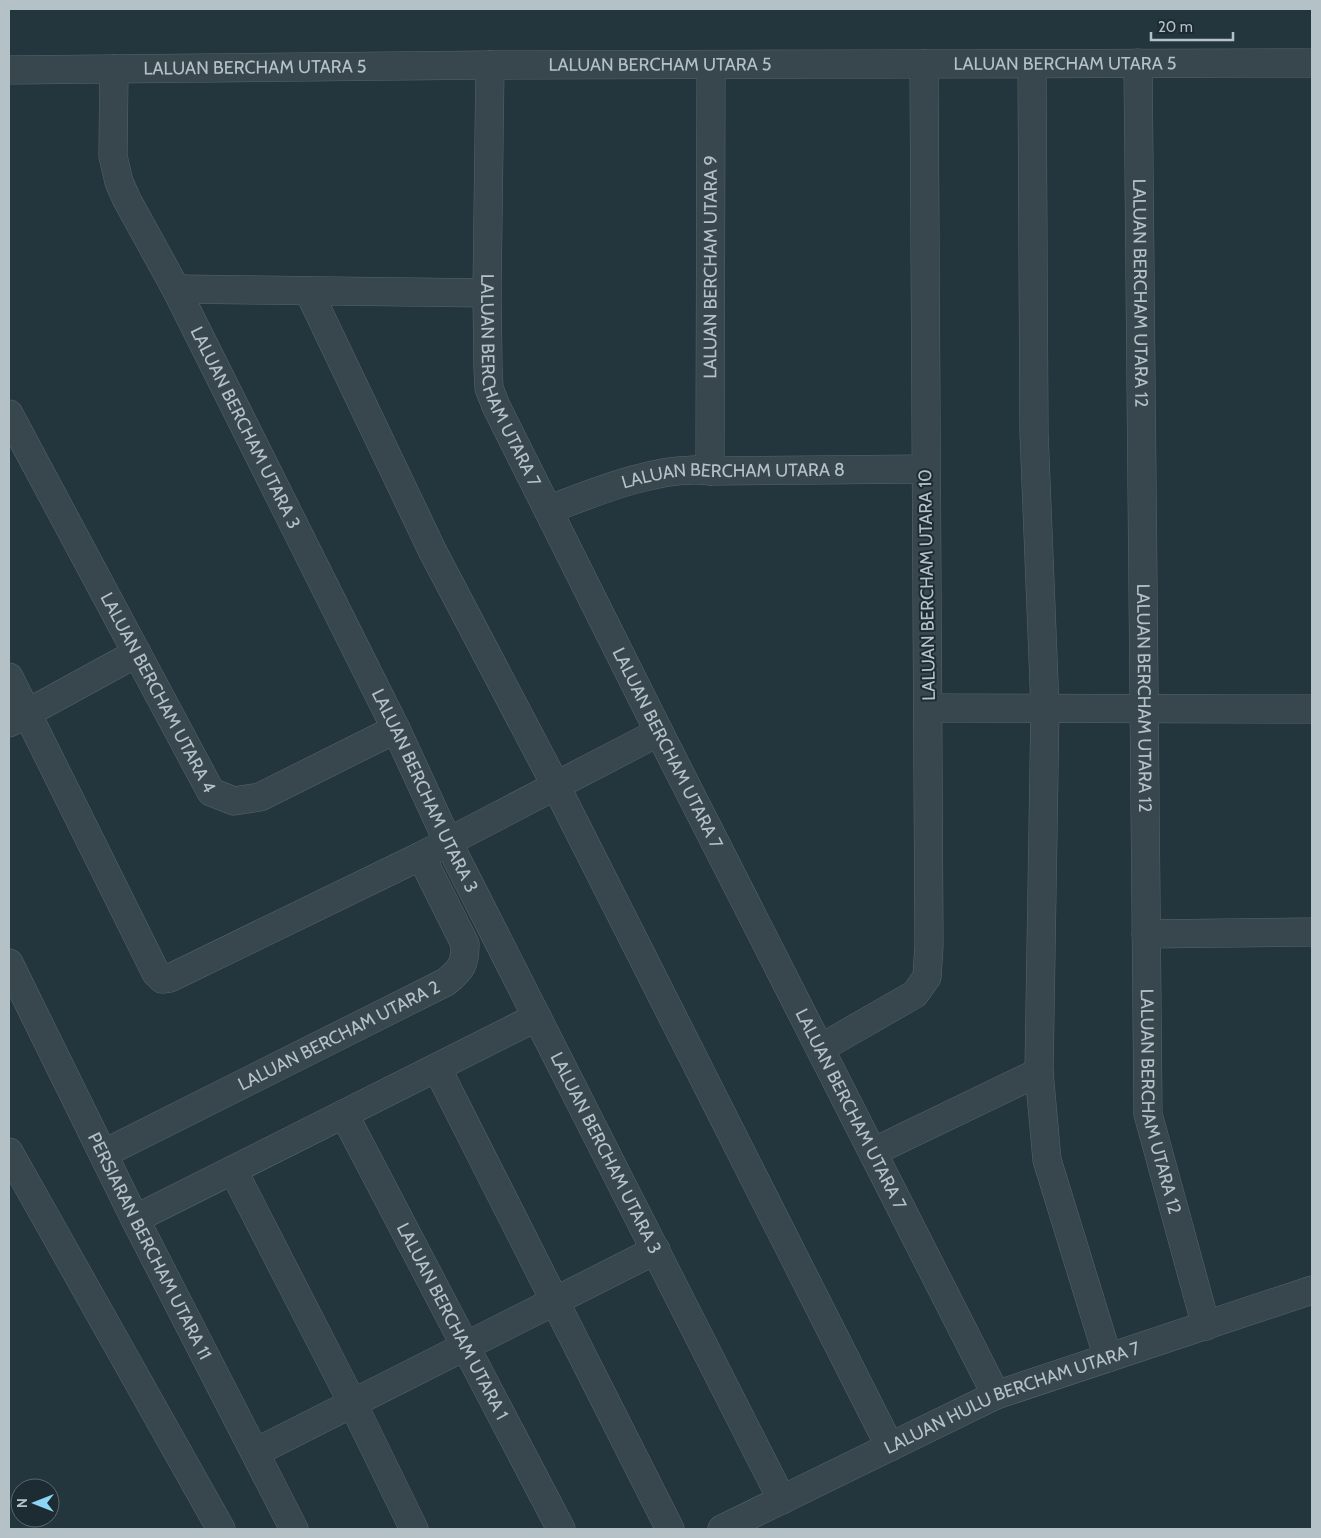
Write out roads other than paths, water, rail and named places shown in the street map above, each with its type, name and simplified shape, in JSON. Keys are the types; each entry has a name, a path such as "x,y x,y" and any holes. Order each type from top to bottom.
{"street":[{"name":"LALUAN BERCHAM UTARA 5","path":"9,70 490,65 1312,63"},
{"name":"LALUAN BERCHAM UTARA 10","path":"821,1048 915,994 927,977 929,945 924,64"},
{"path":"1032,64 1034,432 1045,708 1039,1072 1047,1160 1108,1358"},
{"name":"LALUAN BERCHAM UTARA 12","path":"1138,64 1148,1114 1206,1326"},
{"name":"LALUAN BERCHAM UTARA 7","path":"490,65 487,293 489,388 496,406 659,732 996,1395"},
{"name":"LALUAN BERCHAM UTARA 9","path":"710,471 711,65"},
{"name":"LALUAN BERCHAM UTARA 3","path":"114,70 113,156 119,182 127,200 176,289 396,729 448,842 782,1500"},
{"path":"176,289 487,293"},
{"path":"309,292 433,552 556,786 890,1447"},
{"name":"LALUAN BERCHAM UTARA 4","path":"9,414 211,792 234,801 260,797 396,729"},
{"name":"LALUAN BERCHAM UTARA 8","path":"548,510 603,489 642,478 700,469 710,471 925,469"},
{"path":"18,718 137,653"},
{"path":"9,677 18,718 156,973 162,979 170,978 421,856 659,732"},
{"path":"928,708 1312,709"},
{"name":"LALUAN BERCHAM UTARA 2","path":"103,1154 446,982 459,972 465,959 465,944 421,856"},
{"path":"1146,934 1312,932"},
{"name":"PERSIARAN BERCHAM UTARA 11","path":"9,963 135,1220 294,1529"},
{"path":"135,1220 537,1017"},
{"path":"436,1068 670,1529"},
{"path":"873,1152 1039,1072"},
{"name":"LALUAN BERCHAM UTARA 1","path":"344,1114 561,1529"},
{"path":"9,1152 221,1529"},
{"path":"233,1170 353,1404 414,1529"},
{"path":"256,1452 656,1250"},
{"name":"LALUAN HULU BERCHAM UTARA 7","path":"722,1529 996,1395 1312,1290"}]}
